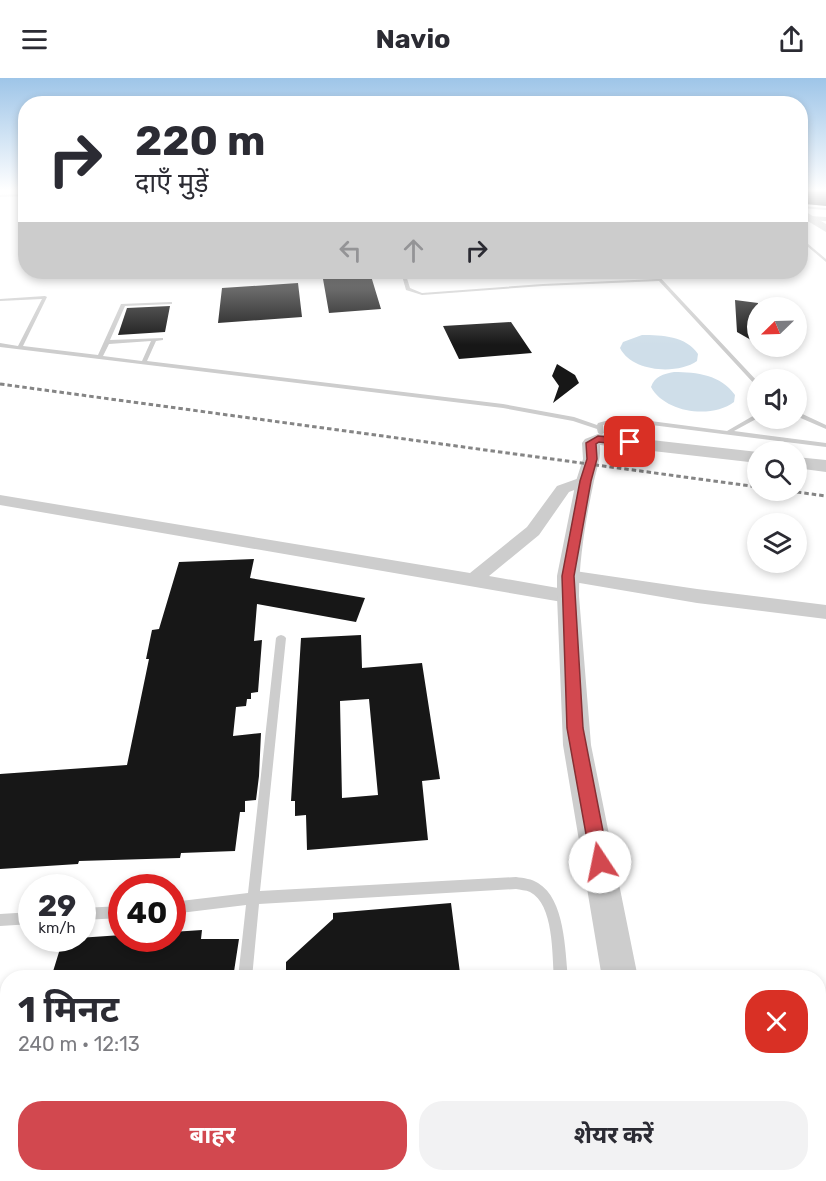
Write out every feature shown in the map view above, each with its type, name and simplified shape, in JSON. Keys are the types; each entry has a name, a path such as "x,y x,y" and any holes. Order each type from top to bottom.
{"street":[{"path":"619,970 577,745 568,586 585,481 592,459 591,443 601,434 747,456"},
{"path":"807,463 826,466"},
{"path":"472,581 534,531 563,489 585,481"},
{"path":"0,500 472,581 698,596 826,612"}],"lane":[{"path":"808,245 826,261"},
{"path":"405,279 408,290 422,294 543,285 661,280 747,374"},
{"path":"0,300 45,297 20,347"},
{"path":"100,357 123,305 170,303"},
{"path":"107,342 158,340 144,362"},
{"path":"0,345 503,406 574,419 601,434 604,422 620,419 826,445"},
{"path":"807,419 826,427"},
{"path":"727,433 747,421"},
{"path":"246,970 281,638"},
{"path":"186,906 255,898 516,883 534,886 546,897 554,916 560,970"},
{"path":"0,920 18,919"}],"shaded area":[{"path":"642,335 665,336 687,343 698,354 697,361 678,368 667,369 656,369 634,362 620,348 623,342"},
{"path":"674,372 700,374 716,379 735,395 734,402 725,407 702,412 678,408 667,403 651,387 660,376"}],"building":[{"path":"323,279 372,279 381,309 329,313"},
{"path":"298,283 302,317 218,323 222,288"},
{"path":"735,300 747,302 747,338 737,332"},
{"path":"170,306 165,332 118,335 127,308"},
{"path":"511,322 532,353 459,359 443,326"},
{"path":"557,364 575,375 579,383 553,403 559,386 552,376"},
{"path":"254,559 250,578 365,598 356,622 257,604 254,641 262,640 258,692 251,693 251,699 247,699 246,706 236,707 233,736 261,733 259,776 256,800 245,801 245,812 240,812 235,851 181,853 180,858 79,861 78,864 0,869 0,774 127,765 149,659 146,659 152,630 159,629 179,562"},
{"path":"361,635 362,668 422,663 440,779 422,781 428,840 307,850 306,815 295,816 295,801 291,801 301,638","holes":["369,699 378,795 342,798 340,701"]},
{"path":"451,903 460,970 286,970 286,962 333,919 333,913"},
{"path":"202,930 201,939 239,939 234,970 53,970 59,952 96,952 96,937 108,936 108,952 186,952 186,931"}],"railway":[{"path":"0,384 747,486"},
{"path":"807,493 826,496"}],"route":[{"path":"600,862 575,728 568,576 585,481 591,465 591,443 598,439 630,442"}]}
